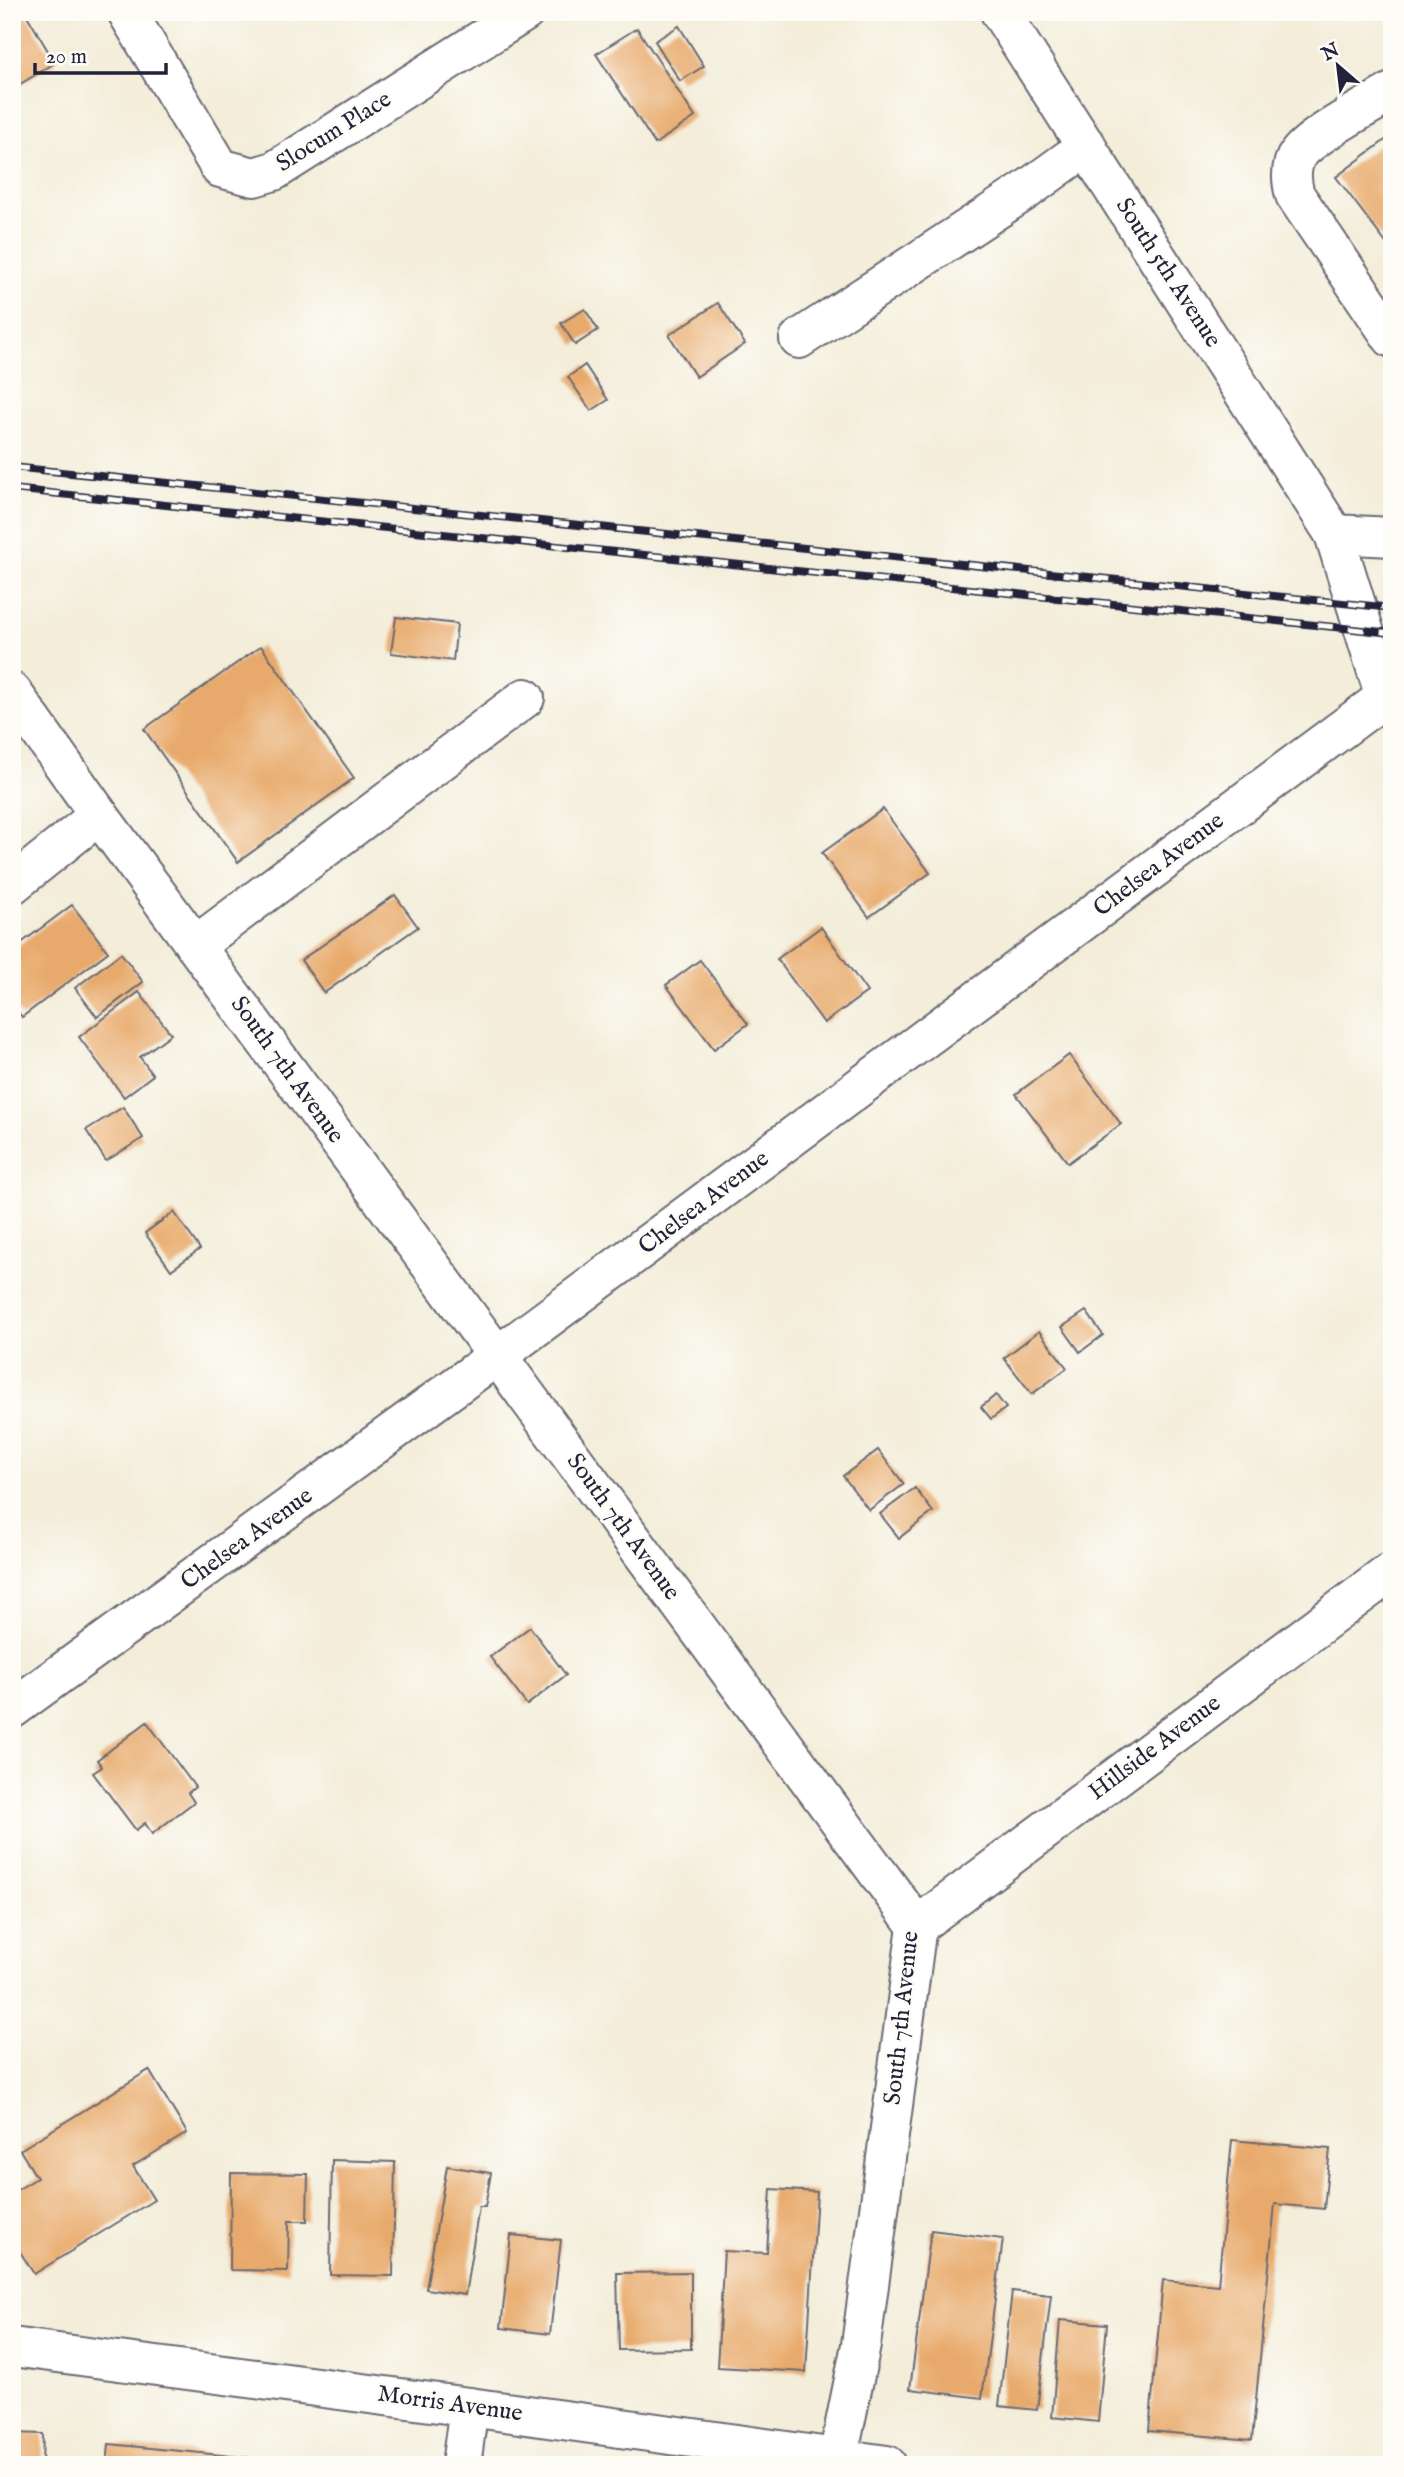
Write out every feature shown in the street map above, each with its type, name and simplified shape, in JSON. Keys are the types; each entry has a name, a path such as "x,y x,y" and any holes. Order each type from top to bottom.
{"street":[{"name":"Slocum Place","path":"127,12 220,167 254,177 274,171 525,12"},
{"name":"South 5th Avenue","path":"1000,12 1334,534 1388,695"},
{"path":"1392,92 1311,142 1298,154 1292,168 1291,182 1295,195 1392,338"},
{"path":"799,339 1026,191 1087,146"},
{"path":"1334,534 1392,537"},
{"name":"South 7th Avenue","path":"12,692 99,815 917,1926 861,2345 838,2458"},
{"name":"Chelsea Avenue","path":"12,1709 497,1356 1388,695"},
{"path":"196,945 524,698"},
{"path":"12,885 99,815"},
{"name":"Hillside Avenue","path":"917,1926 1392,1571"},
{"name":"Morris Avenue","path":"12,2347 887,2465"},
{"path":"461,2465 469,2407"}],"building":[{"path":"12,12 25,12 55,63 12,89"},
{"path":"679,26 704,66 680,81 655,41"},
{"path":"637,28 695,117 655,144 596,54"},
{"path":"1392,135 1392,251 1336,177"},
{"path":"718,303 745,344 696,377 669,335"},
{"path":"585,309 598,330 575,345 561,323"},
{"path":"585,365 608,400 591,411 568,377"},
{"path":"396,617 457,624 453,661 391,653"},
{"path":"261,646 354,778 238,862 144,729"},
{"path":"883,809 930,873 869,917 822,853"},
{"path":"395,895 418,927 324,993 301,960"},
{"path":"72,905 108,952 22,1017 12,1004 12,950"},
{"path":"821,927 867,992 824,1023 777,959"},
{"path":"121,953 143,982 97,1017 75,988"},
{"path":"700,960 748,1024 714,1049 666,985"},
{"path":"139,992 171,1034 140,1057 153,1075 124,1097 79,1037"},
{"path":"1069,1055 1121,1124 1068,1163 1016,1094"},
{"path":"123,1107 143,1138 106,1161 86,1130"},
{"path":"174,1212 200,1249 171,1270 145,1233"},
{"path":"1086,1311 1103,1335 1080,1352 1062,1327"},
{"path":"1039,1331 1067,1368 1032,1394 1004,1358"},
{"path":"996,1395 1006,1408 991,1419 981,1407"},
{"path":"878,1450 904,1484 869,1510 843,1476"},
{"path":"915,1488 933,1512 899,1538 880,1514"},
{"path":"530,1627 566,1675 527,1705 490,1657"},
{"path":"147,1722 195,1787 188,1793 194,1802 152,1834 145,1823 136,1830 93,1773 102,1767 97,1760"},
{"path":"149,2070 187,2133 133,2166 154,2200 34,2274 12,2239 12,2193 37,2178 20,2150"},
{"path":"1232,2140 1330,2149 1324,2209 1275,2204 1252,2440 1149,2431 1163,2280 1218,2285"},
{"path":"332,2160 395,2162 393,2276 330,2275"},
{"path":"447,2166 491,2173 485,2207 479,2207 465,2295 426,2289"},
{"path":"231,2173 308,2174 307,2221 289,2221 288,2271 230,2270"},
{"path":"771,2189 817,2192 806,2372 717,2367 724,2251 767,2253"},
{"path":"931,2230 1003,2239 982,2398 910,2389"},
{"path":"511,2235 561,2240 550,2334 501,2328"},
{"path":"691,2272 691,2349 619,2350 617,2273"},
{"path":"1012,2291 1051,2295 1037,2410 999,2406"},
{"path":"1060,2320 1107,2324 1098,2422 1052,2417"},
{"path":"12,2433 43,2434 42,2465 12,2465"},
{"path":"109,2444 302,2463 302,2465 107,2465"}],"railway":[{"path":"12,467 1392,608"},
{"path":"12,489 1392,633"}]}
